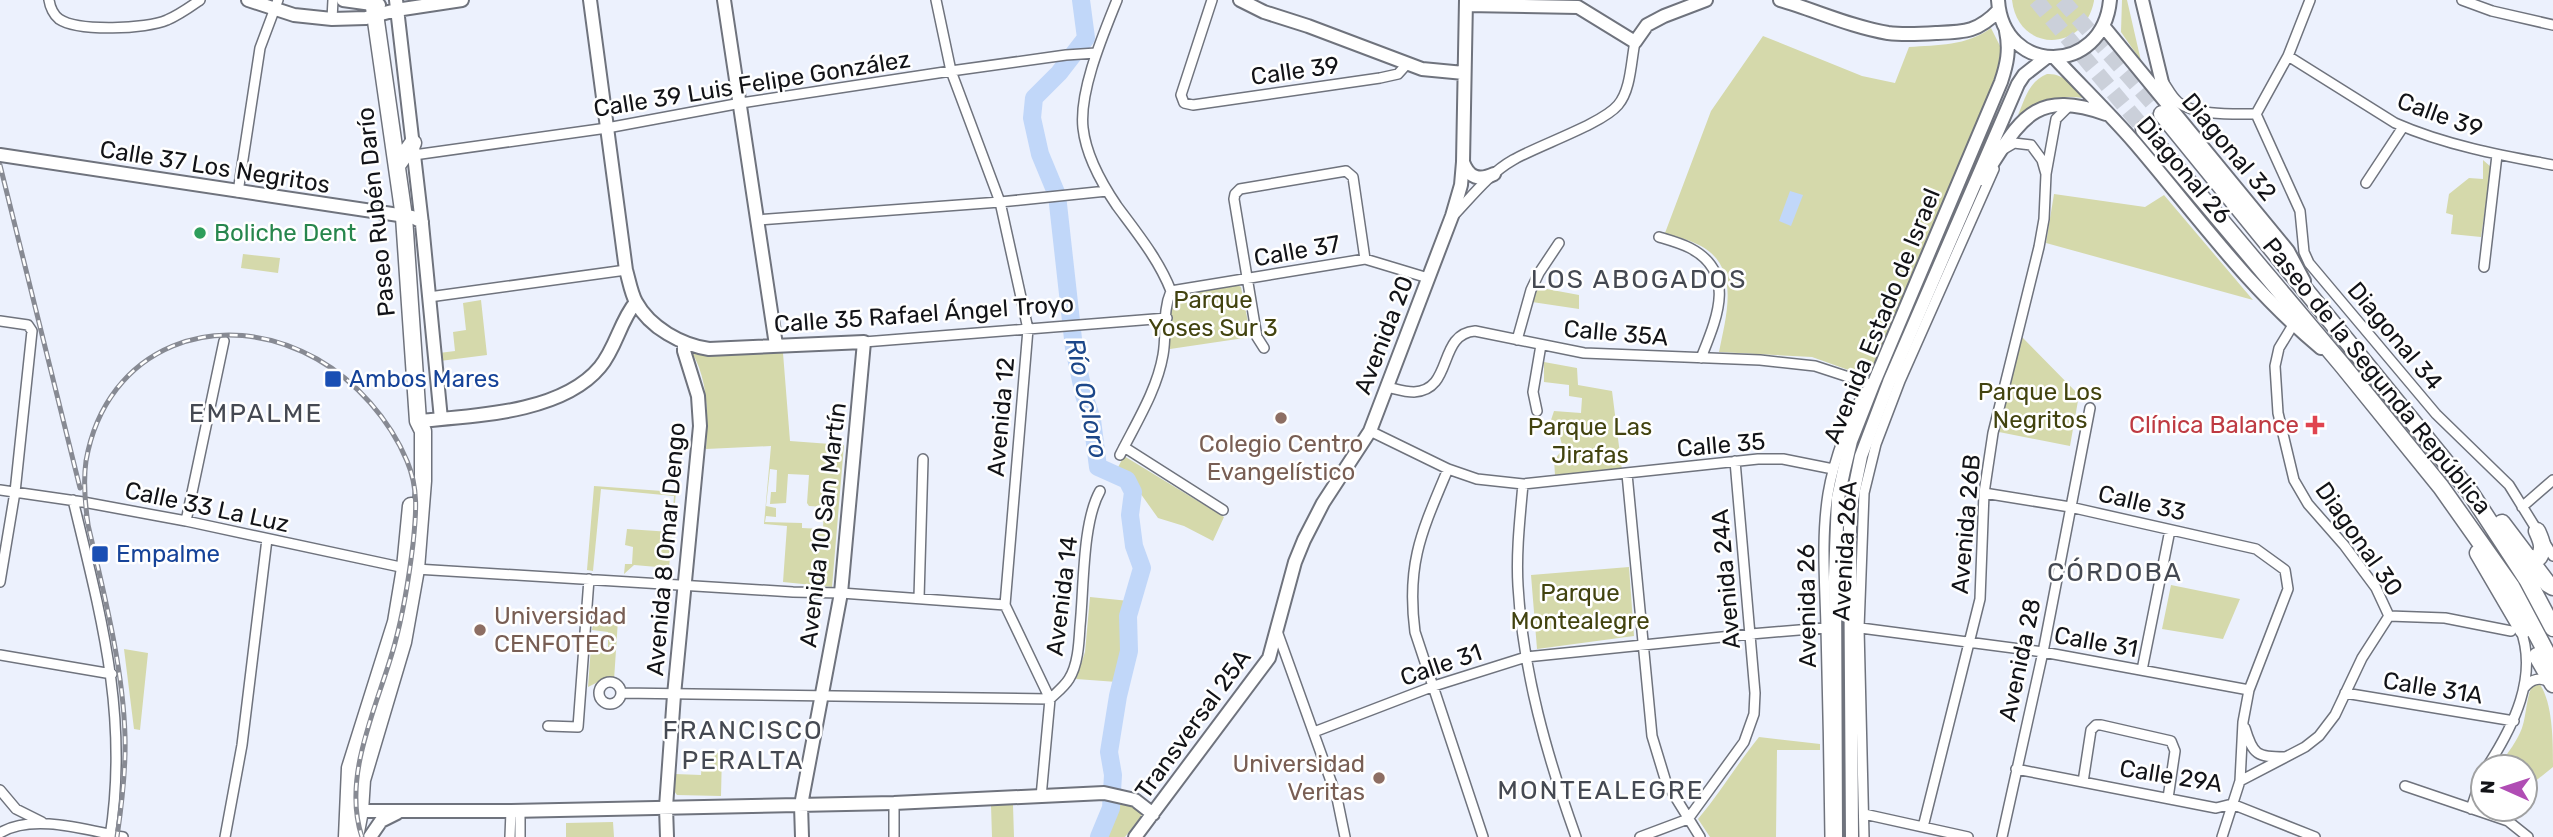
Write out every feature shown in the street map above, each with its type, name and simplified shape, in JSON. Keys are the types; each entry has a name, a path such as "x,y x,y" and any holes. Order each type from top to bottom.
{"highway":[{"name":"Paseo Rubén Darío","path":"346,837 354,809 350,768 391,643 410,569 412,432 418,421 404,217 374,7"},
{"name":"Paseo de la Segunda República","path":"2165,110 2314,300 2470,492 2521,569 2553,628"},
{"name":"Paseo de la Segunda República","path":"2144,129 2441,487 2511,586 2553,665"},
{"path":"398,164 414,149"},
{"path":"2441,487 2513,624 2553,685"},
{"path":"2470,492 2496,514 2553,587"},
{"path":"2530,559 2539,557 2543,552 2537,531"},
{"path":"354,809 355,837"},
{"path":"354,809 369,837"}],"street":[{"path":"49,0 60,19 78,24 122,28 153,25 168,20 200,0"},
{"path":"248,0 276,5 294,15 332,19 374,7 462,0"},
{"path":"332,19 333,0"},
{"path":"343,0 374,7"},
{"path":"590,0 626,270 636,302 656,325 684,344"},
{"path":"724,0 776,345"},
{"name":"Avenida 12","path":"936,0 951,71 1000,202 1028,329 1004,605"},
{"path":"1117,0 1096,53 1084,109 1086,145 1107,191 1163,271 1171,291 1165,305 1167,318 1163,329 1164,352 1158,378 1122,451 1223,510"},
{"name":"Calle 39","path":"1212,0 1181,95 1184,103 1193,106 1380,78 1398,74 1407,64"},
{"path":"1240,0 1264,12 1422,69 1464,73"},
{"path":"1780,0 1798,3 1848,23 1887,33 1908,34 1972,30 1984,25 1998,5"},
{"path":"1998,5 2006,31 2020,46 2037,55 2051,57 2074,54 2092,43 2104,27 2110,0"},
{"path":"2142,0 2165,110"},
{"path":"2159,74 2175,99 2185,106 2220,113 2256,114 2288,56 2310,0"},
{"path":"2462,0 2492,11 2553,25"},
{"path":"1452,216 1494,174 1510,162 1611,112 1621,103 1635,42 1647,25 1701,1"},
{"path":"1466,2 1578,4 1635,42"},
{"name":"Avenida 20","path":"1277,631 1295,562 1314,518 1370,431 1452,216 1461,185 1463,162 1466,2"},
{"path":"238,192 260,48 276,5"},
{"path":"396,5 422,222 441,419"},
{"name":"Diagonal 32","path":"2104,27 2165,110"},
{"name":"Avenida Estado de Israel","path":"1836,837 1831,627 1838,498 1851,442 1873,385 2001,82 2008,54 2006,31"},
{"name":"Calle 39 Luis Felipe González","path":"414,149 607,128 741,103 951,71 1096,53"},
{"name":"Calle 39","path":"2288,56 2403,127 2497,155 2553,165"},
{"name":"Avenida Estado de Israel","path":"1852,837 1855,627 1850,528 1857,471 1871,425 2018,84 2024,75 2051,57"},
{"name":"Diagonal 26","path":"2051,57 2109,116 2256,288 2293,325 2343,366"},
{"path":"1965,202 2014,129 2032,114 2053,106 2070,105 2090,108 2109,116"},
{"name":"Avenida 26B","path":"1923,827 1980,599 1984,493 1993,433 2039,247 2044,219 2046,174 2056,119 2070,105"},
{"name":"Diagonal 34","path":"2256,114 2300,211 2304,252 2309,263 2436,414 2509,485 2553,556"},
{"path":"2366,183 2403,127"},
{"path":"2002,149 2014,143 2031,145 2042,160 2046,174"},
{"name":"Avenida 26A","path":"1864,837 1855,627 1863,504 1876,444 1900,381 2002,149"},
{"name":"Calle 37 Los Negritos","path":"0,155 412,217 422,222"},
{"path":"2484,267 2497,155"},
{"path":"1463,162 1466,170 1476,177 1484,179 1494,174"},
{"path":"1264,348 1257,337 1234,199 1240,189 1346,171 1351,173 1365,259"},
{"path":"757,220 1000,202 1107,191"},
{"path":"1659,237 1689,247 1702,256 1718,281 1719,307 1701,359"},
{"path":"1517,340 1531,290 1559,243"},
{"name":"Calle 37","path":"1171,291 1365,259 1428,278"},
{"path":"429,297 626,270"},
{"path":"418,421 526,407 549,402 569,393 599,368 610,353 629,310 636,302"},
{"name":"Calle 35 Rafael Ángel Troyo","path":"684,344 724,349 864,342 1167,318"},
{"path":"0,321 29,325 32,331 15,492 0,582"},
{"name":"Diagonal 30","path":"2293,325 2279,348 2275,366 2278,413 2294,480 2308,504 2344,545 2376,588 2389,615"},
{"name":"Calle 35A","path":"1387,387 1413,392 1432,386 1441,375 1454,341 1463,333 1485,332 1584,353 1815,366 1873,385"},
{"path":"186,521 224,341"},
{"name":"Avenida 10 San Martín","path":"802,837 801,805 841,593 864,342"},
{"name":"Avenida 8 Omar Dengo","path":"667,837 666,807 674,695 700,426 698,396 684,344"},
{"path":"1537,411 1533,392 1541,345"},
{"name":"Avenida 26","path":"1830,837 1831,627 1825,531 1833,469 1857,405 1864,392 1873,385"},
{"name":"Avenida 28","path":"2001,837 2043,652 2090,408"},
{"name":"Calle 35","path":"1370,431 1448,469 1477,479 1523,484 1735,461 1783,459 1833,469"},
{"path":"919,598 923,459"},
{"name":"Avenida 24A","path":"1688,819 1744,742 1750,729 1755,693 1735,461"},
{"path":"1448,469 1418,541 1412,607 1415,632 1483,837"},
{"path":"1627,474 1651,736 1666,782 1700,837"},
{"path":"2522,507 2553,480"},
{"path":"1523,484 1518,538 1518,585 1526,657 1554,775 1576,837"},
{"name":"Calle 33 La Luz","path":"0,490 73,500 186,521 410,569 841,593 1004,605"},
{"name":"Avenida 14","path":"1050,699 1069,679 1073,668 1079,643 1089,526 1094,501 1100,491"},
{"name":"Calle 33","path":"1984,493 2070,507 2256,549 2278,563 2285,570 2288,589 2249,690"},
{"path":"73,500 112,674 117,752 110,836"},
{"path":"2142,670 2170,530"},
{"path":"225,837 242,745 267,539"},
{"path":"548,726 578,727 589,579"},
{"path":"1004,605 1050,699 1041,797"},
{"path":"2240,781 2319,736 2335,715 2362,659 2389,615 2513,624 2526,653 2523,690 2514,721 2495,753"},
{"name":"Calle 31","path":"1314,732 1434,686 1526,657 1831,627"},
{"name":"Calle 31","path":"1855,627 2043,652 2249,690"},
{"path":"1277,631 1337,798 1345,837"},
{"name":"Transversal 25A","path":"1135,837 1269,658 1277,631"},
{"path":"0,655 112,674"},
{"path":"1269,658 1280,658 1289,663"},
{"path":"2523,690 2529,682 2537,679 2546,680 2553,685"},
{"path":"2222,837 2240,781 2243,722 2249,690"},
{"name":"Calle 31A","path":"2345,692 2514,721"},
{"path":"621,693 1050,699"},
{"path":"2243,722 2250,745 2256,753 2266,757 2286,757"},
{"path":"2083,782 2091,730 2096,725 2171,741 2174,745 2168,797"},
{"name":"Calle 29A","path":"2016,769 2216,808 2232,804 2314,837"},
{"path":"1829,797 1836,775"},
{"path":"2405,786 2469,807"},
{"path":"0,790 16,809 46,824"},
{"path":"354,809 400,812 515,811 801,805 1104,793 1135,800 1153,814"},
{"path":"894,803 894,837"},
{"path":"0,833 16,819 16,809"},
{"path":"510,837 515,811"},
{"path":"515,811 520,837"},
{"path":"369,837 381,821 400,812"},
{"path":"1864,814 1968,837"},
{"path":"1640,837 1688,819"},
{"path":"2510,823 2528,837"},
{"path":"10,827 46,824 123,837"}],"green space":[{"path":"2012,0 2094,1 2088,18 2078,30 2065,38 2052,40 2038,37 2026,30 2017,17"},
{"path":"2122,0 2127,0 2141,61 2121,32"},
{"path":"1991,28 2002,50 2002,70 1875,364 1862,372 1854,372 1812,357 1719,352 1728,294 1722,267 1714,255 1701,246 1665,233 1711,111 1763,36 1862,76 1895,83 1909,47 1962,41"},
{"path":"2047,74 2063,78 2083,98 2049,100 2018,115 2032,86"},
{"path":"2483,160 2491,167 2481,237 2451,234 2453,215 2446,213 2449,194 2469,178 2483,179"},
{"path":"2054,194 2145,207 2164,195 2253,300 2046,243"},
{"path":"243,254 280,258 278,273 241,268"},
{"name":"Parque Yoses Sur 3","path":"1236,284 1241,287 1251,337 1170,349 1167,309 1180,291"},
{"path":"1536,287 1579,295 1579,309 1532,302"},
{"path":"481,300 487,355 440,361 439,353 455,351 453,332 466,330 463,303"},
{"name":"Parque Los Negritos","path":"2021,336 2079,395 2070,446 1999,432"},
{"path":"691,351 783,353 790,441 844,445 832,587 783,582 787,526 764,524 771,446 706,449 706,399 697,362","holes":["770,469 777,470 776,492 771,492 770,504 786,503 788,474 809,475 807,503 809,506 824,507 823,529 802,528 802,523 765,522 766,516 776,517 776,508 766,506"]},
{"name":"Parque Las Jirafas","path":"1544,362 1577,368 1578,385 1612,391 1622,470 1555,475 1554,460 1563,449 1559,433 1548,429 1554,411 1581,413 1582,398 1569,396 1569,385 1544,382"},
{"path":"1124,456 1224,517 1213,541 1184,526 1158,518 1128,476 1116,471"},
{"path":"594,486 676,492 669,568 634,565 624,574 625,564 632,564 633,547 625,545 627,529 671,532 674,496 601,489 593,571 587,570"},
{"name":"Parque Montealegre","path":"1629,567 1634,636 1537,649 1531,575"},
{"path":"2171,585 2240,599 2223,639 2162,629"},
{"path":"1090,597 1129,601 1124,616 1125,650 1117,682 1076,679 1085,652"},
{"path":"611,619 618,620 614,680 602,680 588,687 591,646 608,648 608,632 592,630 593,624 611,625"},
{"path":"124,649 148,653 140,730 134,729"},
{"path":"2534,683 2539,683 2550,711 2553,767 2539,778 2539,753 2507,753 2524,722 2529,693"},
{"path":"1759,737 1820,744 1820,750 1777,750 1776,837 1710,837 1698,819"},
{"path":"703,752 722,753 721,796 677,795 674,791 675,774 701,775"},
{"path":"1115,800 1132,805 1142,815 1125,837 1104,837"},
{"path":"991,805 1013,805 1014,837 992,837"},
{"path":"613,822 614,837 566,837 566,823"}],"water":[{"path":"1790,191 1803,195 1791,226 1779,221"}],"waterway":[{"name":"Río Ocloro","path":"1081,0 1086,38 1059,73 1034,98 1032,118 1040,154 1057,195 1074,348 1092,420 1098,467 1127,480 1133,492 1130,515 1134,546 1142,568 1128,616 1129,651 1109,752 1113,775 1111,808 1099,837"}],"tunnel":[{"path":"2036,0 2144,129"},
{"path":"2062,0 2162,114"}],"railway":[{"path":"0,165 80,488"},
{"path":"88,524 85,469 98,421 117,389 142,364 172,346 206,337 242,336 280,343 331,368 370,403 391,431 407,461 415,492 416,512 401,618 359,764 356,789 362,837"},
{"path":"86,516 111,625 123,709 125,761 117,837"}],"place":[{"name":"Boliche Dent","path":"200,233"},
{"name":"Ambos Mares","path":"333,379"},
{"name":"Colegio Centro Evangelístico","path":"1281,418"},
{"name":"Clínica Balance","path":"2315,425"},
{"name":"Empalme","path":"100,554"},
{"name":"Universidad CENFOTEC","path":"480,630"},
{"name":"Universidad Veritas","path":"1379,778"}],"district":[{"name":"LOS ABOGADOS","path":"1639,279"},
{"name":"EMPALME","path":"256,413"},
{"name":"CÓRDOBA","path":"2115,572"},
{"name":"FRANCISCO PERALTA","path":"743,745"},
{"name":"MONTEALEGRE","path":"1601,790"}]}
